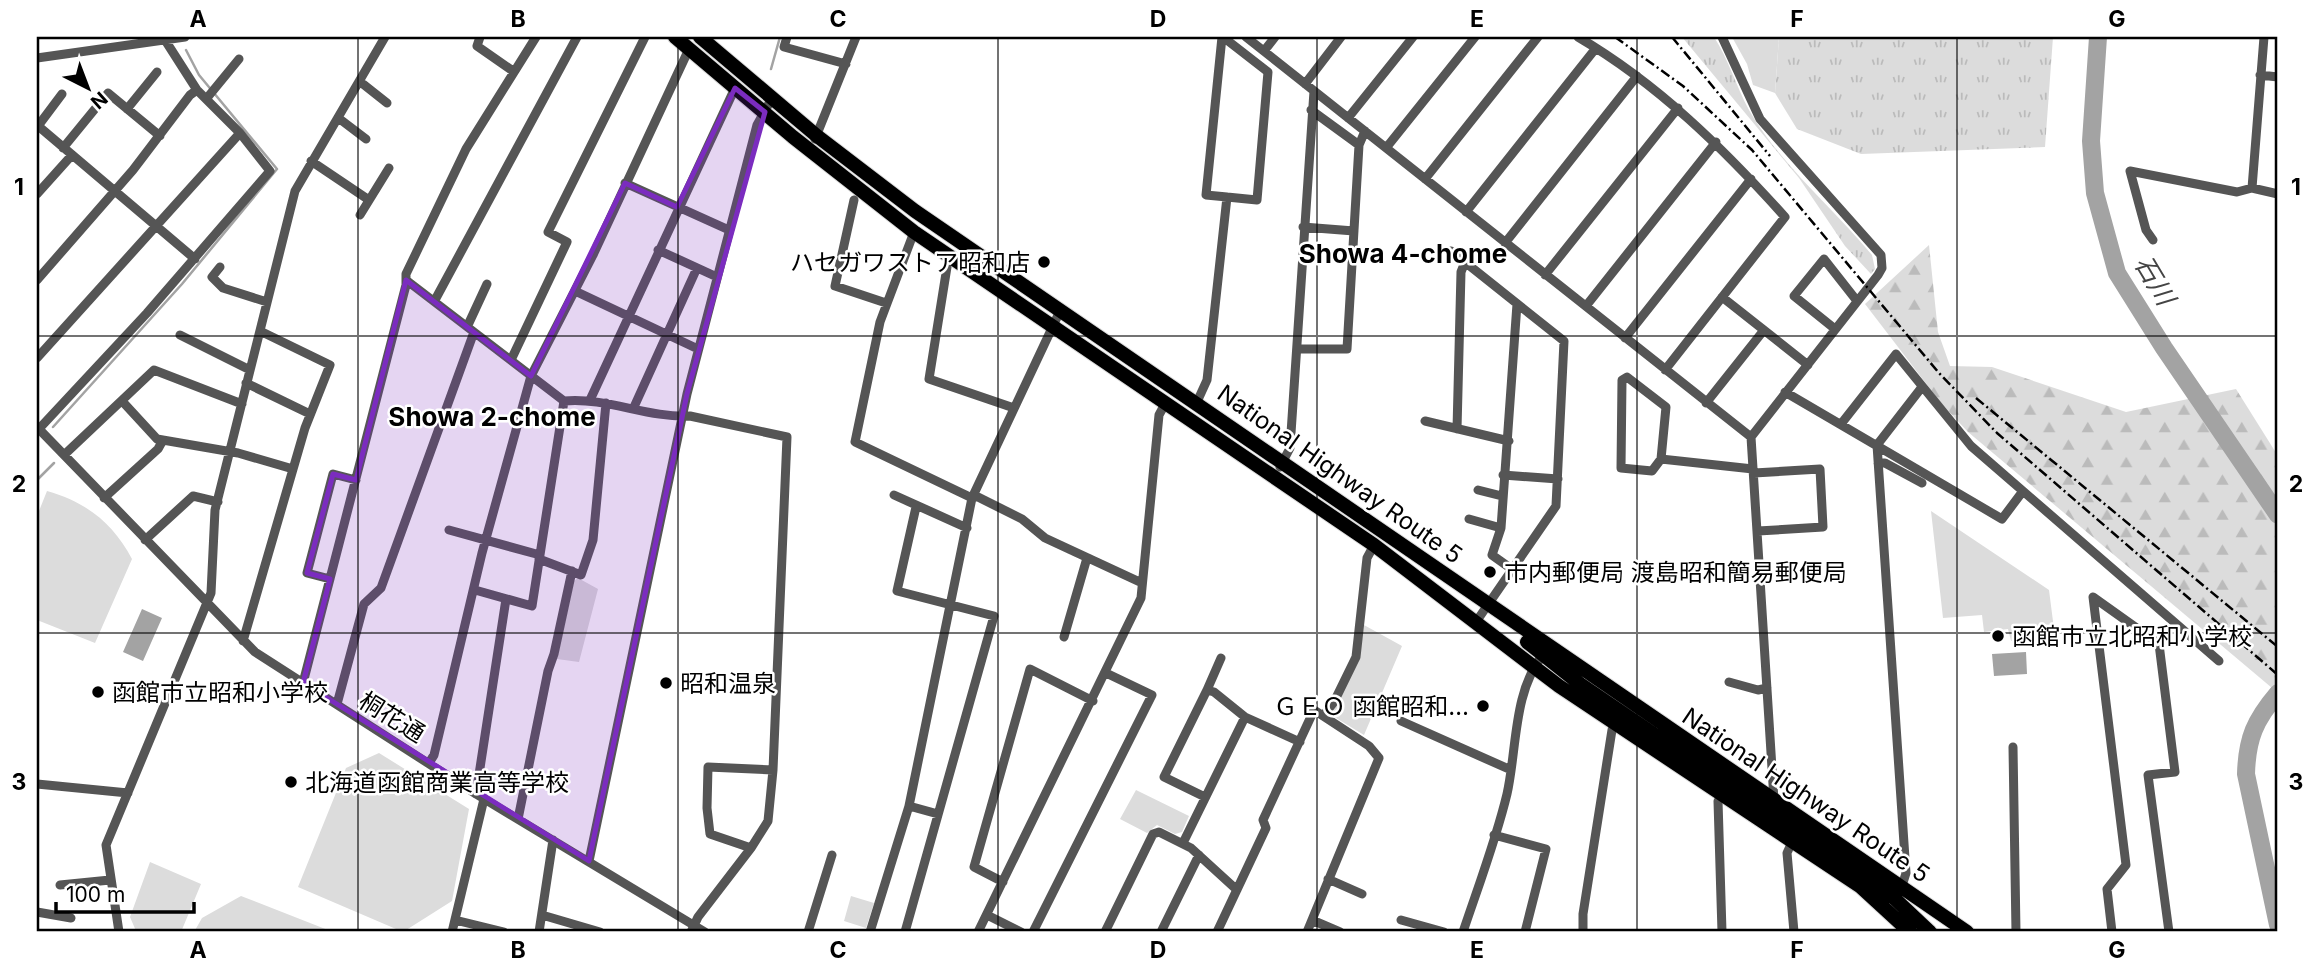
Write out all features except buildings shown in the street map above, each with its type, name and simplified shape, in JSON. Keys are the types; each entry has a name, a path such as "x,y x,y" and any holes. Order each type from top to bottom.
{"highway":[{"name":"National Highway Route 5","path":"675,37 809,150 914,232 1197,402 1488,605 1622,713 1792,842 1861,887 1910,932"},
{"name":"National Highway Route 5","path":"700,37 817,136 1166,402 1374,545 1476,622 1538,661"},
{"path":"1488,605 1538,661 1622,713 1895,898 1930,932"},
{"name":"National Highway Route 5","path":"1622,713 1774,802 1902,886 1965,932"}],"street":[{"path":"37,58 185,37"},
{"path":"120,931 106,845 213,582 218,502 295,191 385,37"},
{"path":"480,37 477,46 513,71"},
{"path":"303,683 406,280 428,224 466,149 536,37"},
{"path":"435,300 578,37"},
{"path":"511,360 567,242 548,232 645,37"},
{"path":"787,37 784,47 846,64"},
{"path":"809,150 856,37"},
{"path":"1223,37 1268,72"},
{"path":"1223,37 1206,195 1256,200 1268,72 1267,54 1275,37"},
{"path":"1246,37 1751,436"},
{"path":"1305,84 1341,37"},
{"path":"1348,118 1413,37"},
{"path":"1386,148 1475,37"},
{"path":"1425,179 1538,37"},
{"path":"1578,37 1637,76 1678,108 1716,142 1785,217 1665,370"},
{"path":"1722,37 1760,119 1881,254 1882,268 1751,436 1774,802"},
{"path":"2252,188 2264,37"},
{"path":"37,429 194,259 270,171 211,95 197,90 165,40"},
{"path":"1466,212 1596,48"},
{"path":"429,763 434,755 486,540 531,376 575,291 689,50"},
{"path":"211,95 239,59"},
{"path":"127,109 157,72"},
{"path":"2260,75 2278,77"},
{"path":"1505,243 1637,76"},
{"path":"363,84 387,103"},
{"path":"590,400 677,207 735,88"},
{"path":"37,280 160,135 190,95 197,90"},
{"path":"1275,477 1290,448 1297,349 1295,342 1314,91"},
{"path":"63,148 108,93 160,135"},
{"path":"62,94 38,126 194,259"},
{"path":"589,862 698,349 757,125 772,98"},
{"path":"1545,275 1678,108"},
{"path":"1311,110 1359,145"},
{"path":"341,121 366,139"},
{"path":"1297,349 1347,349 1359,145 1365,131"},
{"path":"37,358 240,133"},
{"path":"1586,306 1716,142"},
{"path":"37,194 72,155"},
{"path":"311,161 369,200"},
{"path":"360,215 389,168"},
{"path":"2153,240 2146,230 2130,171 2237,192 2252,188 2278,194"},
{"path":"1625,338 1751,179"},
{"path":"625,183 730,230"},
{"path":"1197,402 1207,380 1227,197"},
{"path":"854,200 835,286 886,303"},
{"path":"1303,227 1354,231"},
{"path":"914,232 886,303 872,352 856,442 1022,519 1045,538 1142,583"},
{"path":"658,250 717,277"},
{"path":"1451,251 1564,341 1556,506 1476,622"},
{"path":"1835,329 1794,296 1824,259 1857,301"},
{"path":"1457,429 1461,272 1465,262"},
{"path":"220,267 212,277 223,288 267,302"},
{"path":"947,267 929,379 1014,408"},
{"path":"634,407 697,268"},
{"path":"406,280 564,401 590,400 634,407 787,438 773,770 768,821 692,928"},
{"path":"337,705 364,604 381,588 487,284"},
{"path":"575,291 698,349"},
{"path":"1722,297 1808,365"},
{"path":"1513,570 1492,555 1501,528 1517,304"},
{"path":"870,932 909,806 973,496 1056,318"},
{"path":"1706,402 1764,330"},
{"path":"243,641 310,414 330,365 260,331"},
{"path":"180,335 250,370"},
{"path":"1841,424 1896,354 1971,446 2219,661"},
{"path":"64,456 154,370 242,404"},
{"path":"1627,377 1666,407 1661,458 1652,471 1621,468 1622,380 1627,377"},
{"path":"246,383 310,414"},
{"path":"1902,886 1906,873 1877,445 1922,387"},
{"path":"1785,392 2002,519 2023,491"},
{"path":"122,401 158,439 230,452 293,469"},
{"path":"475,590 532,606 564,401"},
{"path":"978,932 1141,598 1159,415 1166,402"},
{"path":"449,530 540,557 581,575 593,540 606,403"},
{"path":"1425,421 1509,441"},
{"name":"桐花通","path":"37,429 243,641 303,683 480,796 692,928 705,932"},
{"path":"104,498 158,449 163,440"},
{"path":"1661,458 1754,471 1820,469 1823,527 1758,531"},
{"path":"1878,463 1885,463 1922,483"},
{"path":"330,579 307,573 333,474 356,481"},
{"path":"1503,475 1558,479"},
{"path":"1478,490 1502,496"},
{"path":"894,495 967,528"},
{"path":"145,540 193,496 218,502"},
{"path":"905,932 995,616 951,603 897,592 916,507"},
{"path":"1469,519 1501,528"},
{"path":"1323,716 1354,665 1367,558 1374,545"},
{"path":"1064,637 1087,558"},
{"path":"518,819 548,671 572,571"},
{"path":"2112,932 2107,889 2126,865 2093,597 2158,644 2175,772 2148,775 2169,932"},
{"path":"452,932 480,796 506,599"},
{"path":"1205,797 1164,776 1221,658"},
{"path":"1463,932 1494,835 1511,770 1525,687 1538,661"},
{"path":"1003,882 974,867 1030,669 1093,701"},
{"path":"1033,932 1152,695 1106,673"},
{"path":"1729,682 1758,690 1767,688"},
{"path":"1207,690 1214,692 1245,717 1300,741"},
{"path":"1217,932 1266,828 1263,820 1314,710 1369,746 1379,758 1307,932"},
{"path":"1583,932 1591,861 1622,713"},
{"path":"1183,843 1245,717"},
{"path":"1401,721 1511,770"},
{"path":"2013,747 2016,932"},
{"path":"751,848 710,834 707,808 708,767 773,770"},
{"path":"37,784 128,793"},
{"path":"1718,801 1722,932"},
{"path":"909,806 938,814"},
{"path":"1105,932 1153,834 1159,832 1183,843 1237,890"},
{"path":"1494,835 1546,849 1525,932"},
{"path":"540,932 553,840"},
{"path":"1792,842 1787,853 1794,932"},
{"path":"808,932 832,855"},
{"path":"1161,932 1199,855"},
{"path":"1328,879 1362,894"},
{"path":"60,885 110,880"},
{"path":"37,912 71,918"},
{"path":"542,915 600,932"},
{"path":"987,915 1021,932"},
{"path":"455,920 504,932"},
{"path":"1312,920 1340,932"},
{"path":"1401,920 1444,932"}],"highlighted area":[{"path":"735,88 765,112 687,394 589,861 303,683 330,579 307,573 333,474 356,480 406,280 531,376 625,183 677,207"}],"green space":[{"path":"1682,37 1714,37 1749,110 1762,130 1791,167 1872,255 1875,269 1871,274 1845,246 1799,178"},
{"path":"1732,37 1779,37 1775,93 1753,85 1747,64"},
{"path":"1779,37 2053,37 2045,147 1861,154 1797,129 1775,93"},
{"path":"1929,245 1938,332 1950,366 1992,367 2126,412 2236,389 2278,456 2278,693 1968,432 1941,403 1865,304"},
{"path":"47,491 74,501 97,516 116,535 132,559 95,643 37,620 37,516"},
{"path":"1931,511 2049,590 2055,637 2011,641 2008,629 1984,632 1982,615 1943,618"},
{"path":"578,578 598,589 579,662 557,659 574,581"},
{"path":"1364,625 1402,646 1364,735 1331,715 1359,661"},
{"path":"379,753 469,809 452,901 403,932 298,887 346,768"},
{"path":"1136,790 1189,816 1182,832 1175,834 1157,825 1147,833 1120,819"},
{"path":"150,862 201,884 181,932 136,931 130,917"},
{"path":"241,896 333,932 194,932 202,918"},
{"path":"851,896 874,903 866,928 844,921"}],"shaded area":[{"path":"142,609 162,618 143,661 123,652"},
{"path":"2026,652 2027,674 1994,676 1992,654"}],"waterway":[{"path":"771,69 780,37"},
{"name":"石川","path":"2098,37 2091,141 2095,193 2117,273 2164,348 2278,515"},
{"path":"53,427 182,284 277,169 199,75 186,50"},
{"path":"37,480 54,463"},
{"name":"石川","path":"2278,693 2263,712 2250,740 2246,774 2278,925"}],"railway":[{"path":"1615,37 1683,86 1752,150 1939,373 1997,433 2278,675"},
{"path":"1672,37 1770,156"},
{"path":"1976,398 2278,647"}],"place":[{"name":"ハセガワストア昭和店","path":"1044,262"},
{"name":"市内郵便局 渡島昭和簡易郵便局","path":"1490,572"},
{"name":"函館市立北昭和小学校","path":"1998,636"},
{"name":"昭和温泉","path":"666,683"},
{"name":"函館市立昭和小学校","path":"98,692"},
{"name":"ＧＥＯ 函館昭和…","path":"1483,706"},
{"name":"北海道函館商業高等学校","path":"291,782"}],"district":[{"name":"Showa 4-chome","path":"1403,253"},
{"name":"Showa 2-chome","path":"492,416"}]}
